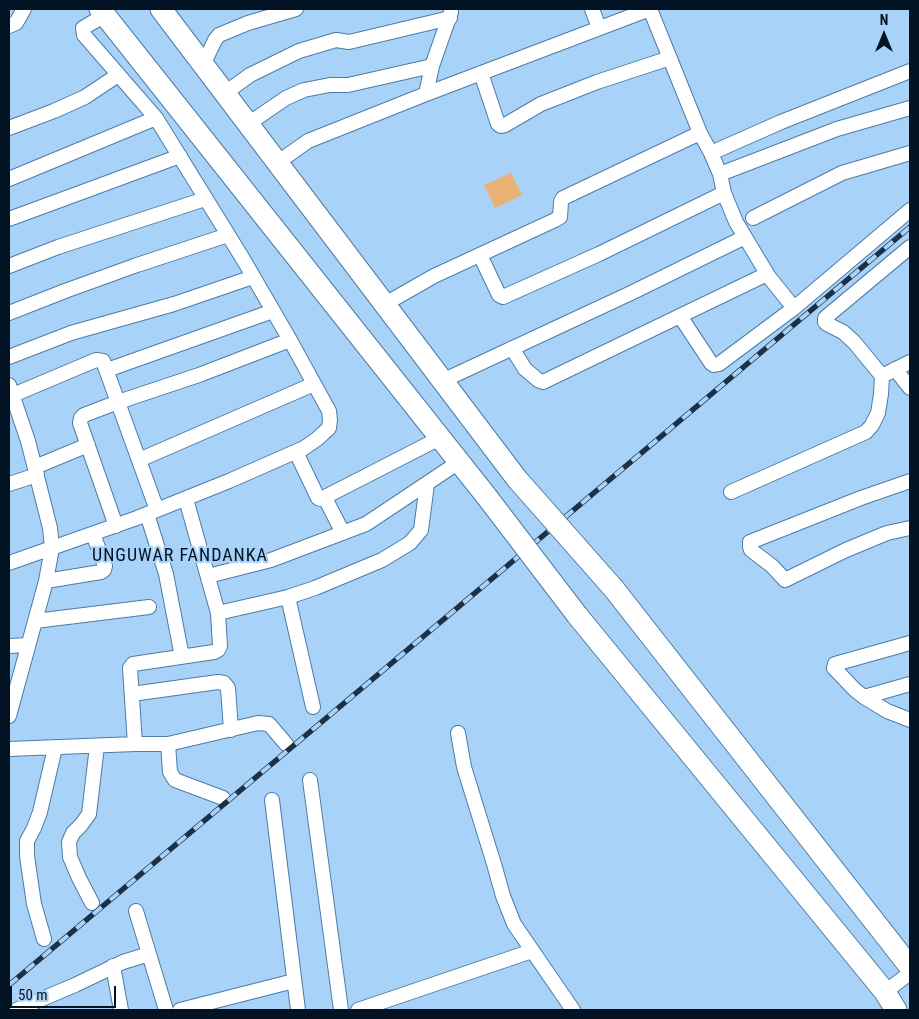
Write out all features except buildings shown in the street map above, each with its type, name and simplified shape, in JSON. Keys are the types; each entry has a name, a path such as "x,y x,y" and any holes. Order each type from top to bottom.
{"main road":[{"path":"161,9 517,479 614,588 910,967"},
{"path":"103,12 487,497 577,615 885,992 896,1010"}],"street":[{"path":"9,26 16,23 24,9"},
{"path":"203,65 219,35 248,22 296,9"},
{"path":"592,9 599,28"},
{"path":"277,163 308,142 426,94 650,9 700,134 711,152 720,174 724,193 736,222 767,274 794,308"},
{"path":"9,562 116,526 229,481 304,448 318,439 329,428 329,411 290,340 180,156 156,118 84,35 83,28 103,12"},
{"path":"426,94 432,66 451,13"},
{"path":"225,93 250,75 299,51 336,40 350,42 451,13"},
{"path":"481,73 498,124 501,126 549,101 597,82 670,58"},
{"path":"248,124 286,98 304,90 330,85 348,85 432,66"},
{"path":"711,152 781,122 910,72"},
{"path":"9,128 85,97 118,75"},
{"path":"720,174 837,129 910,108"},
{"path":"10,175 156,118"},
{"path":"385,304 434,276 555,220 560,217 560,202 563,198 700,134"},
{"path":"753,218 842,173 910,153"},
{"path":"9,219 180,156"},
{"path":"480,255 499,295 503,297 599,254 724,193"},
{"path":"9,266 206,199"},
{"path":"680,316 710,363 714,365 719,364 794,308 910,210"},
{"path":"9,313 137,265 228,235"},
{"path":"442,380 631,293 745,237"},
{"path":"731,492 866,432 872,425 878,413 882,376 854,342 843,332 827,324 825,318 910,247"},
{"path":"512,348 525,369 543,382 767,274"},
{"path":"9,357 71,333 174,304 253,277"},
{"path":"107,370 273,311"},
{"path":"116,526 80,423 81,418 84,415 118,402 199,375 290,340"},
{"path":"9,716 46,580 52,548 50,528 36,471 11,390 96,360 103,360 139,460 166,574 182,657"},
{"path":"882,376 910,362"},
{"path":"895,370 910,388"},
{"path":"139,460 314,384"},
{"path":"296,452 318,498 321,499 440,438"},
{"path":"9,484 88,445"},
{"path":"208,576 271,560 366,524 459,462"},
{"path":"910,481 861,498 750,542 750,550 772,566 785,580 846,550 887,533 910,528"},
{"path":"218,612 315,588 382,560 410,543 421,530 427,484"},
{"path":"135,744 130,668 133,664 214,652 220,646 218,612 186,498"},
{"path":"325,498 343,533"},
{"path":"46,580 104,570 105,566 94,534"},
{"path":"288,596 313,707"},
{"path":"35,621 148,607"},
{"path":"910,643 834,664 836,671 864,697 887,711 910,720"},
{"path":"9,646 28,645"},
{"path":"132,694 218,682 224,683 228,688 231,730"},
{"path":"864,697 910,684"},
{"path":"9,750 168,744 258,724 269,724 286,744"},
{"path":"458,733 464,767 503,896 514,924 572,1010"},
{"path":"168,744 170,772 175,780 223,798"},
{"path":"92,903 70,857 69,842 89,814 97,746"},
{"path":"44,940 34,904 27,856 27,841 40,812 55,748"},
{"path":"310,780 341,1010"},
{"path":"272,800 298,1010"},
{"path":"136,910 166,1010"},
{"path":"358,1010 382,1006 532,952"},
{"path":"16,1010 38,1006 113,966 149,954"},
{"path":"113,966 121,1010"},
{"path":"885,992 910,973"},
{"path":"180,1010 294,981"}],"shaded area":[{"path":"511,173 522,195 495,208 484,185"}],"railway":[{"path":"9,985 910,227"}],"district":[{"name":"UNGUWAR FANDANKA","path":"180,556"}]}
